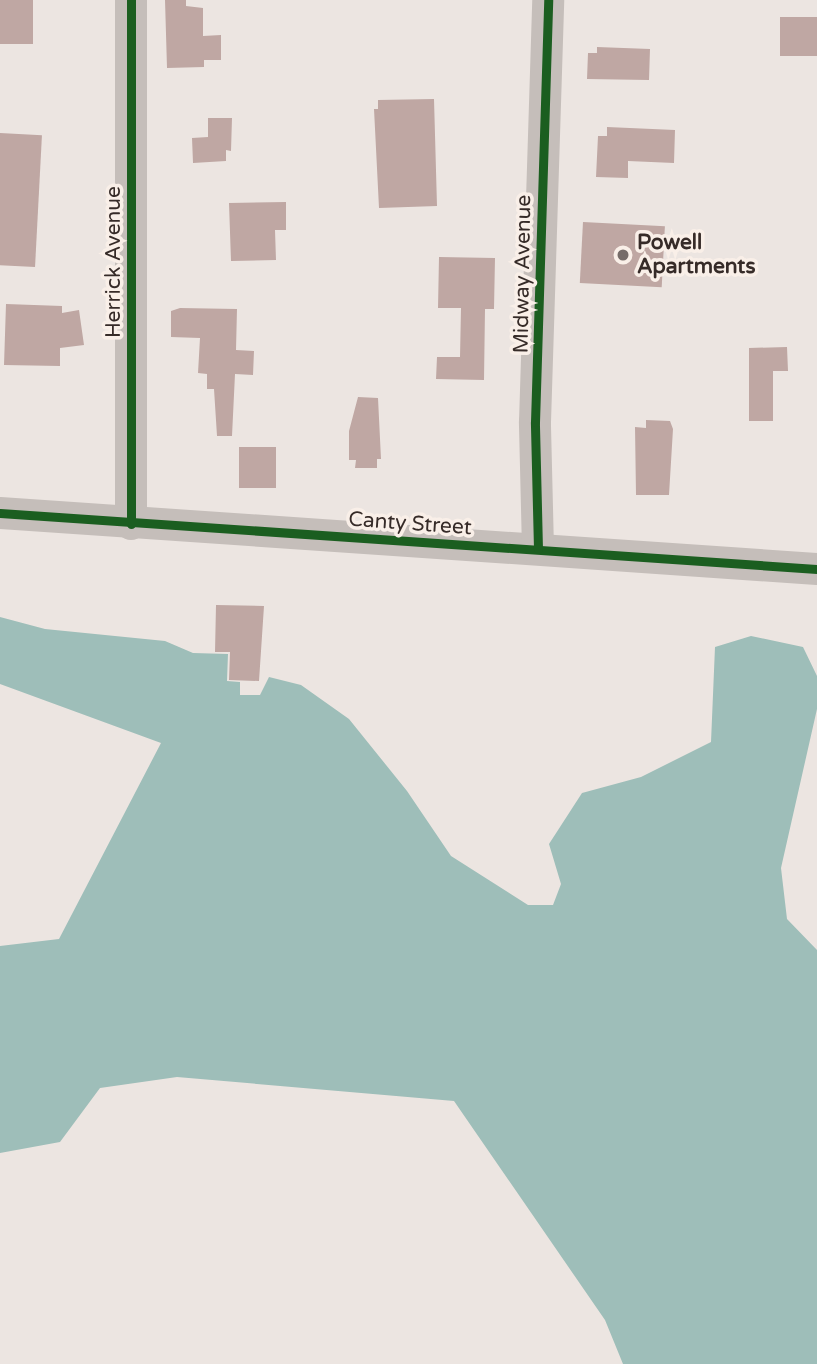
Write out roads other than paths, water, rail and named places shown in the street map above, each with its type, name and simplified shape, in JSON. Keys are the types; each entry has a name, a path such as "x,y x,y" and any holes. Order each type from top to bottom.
{"street":[{"name":"Herrick Avenue","path":"131,0 131,524"},
{"name":"Midway Avenue","path":"538,549 535,422 548,0"},
{"name":"Canty Street","path":"0,513 817,569"}],"water":[{"path":"0,617 45,629 165,641 193,653 228,654 227,681 240,682 240,695 260,695 269,677 301,685 349,719 407,791 451,856 528,905 553,905 561,884 549,844 582,793 641,777 711,742 715,647 751,636 803,647 817,676 817,709 781,868 787,919 817,950 817,1364 623,1364 605,1320 454,1101 177,1077 100,1088 60,1142 0,1153 0,946 59,939 161,743 0,684"}],"place":[{"name":"Powell Apartments","path":"623,255"}]}
